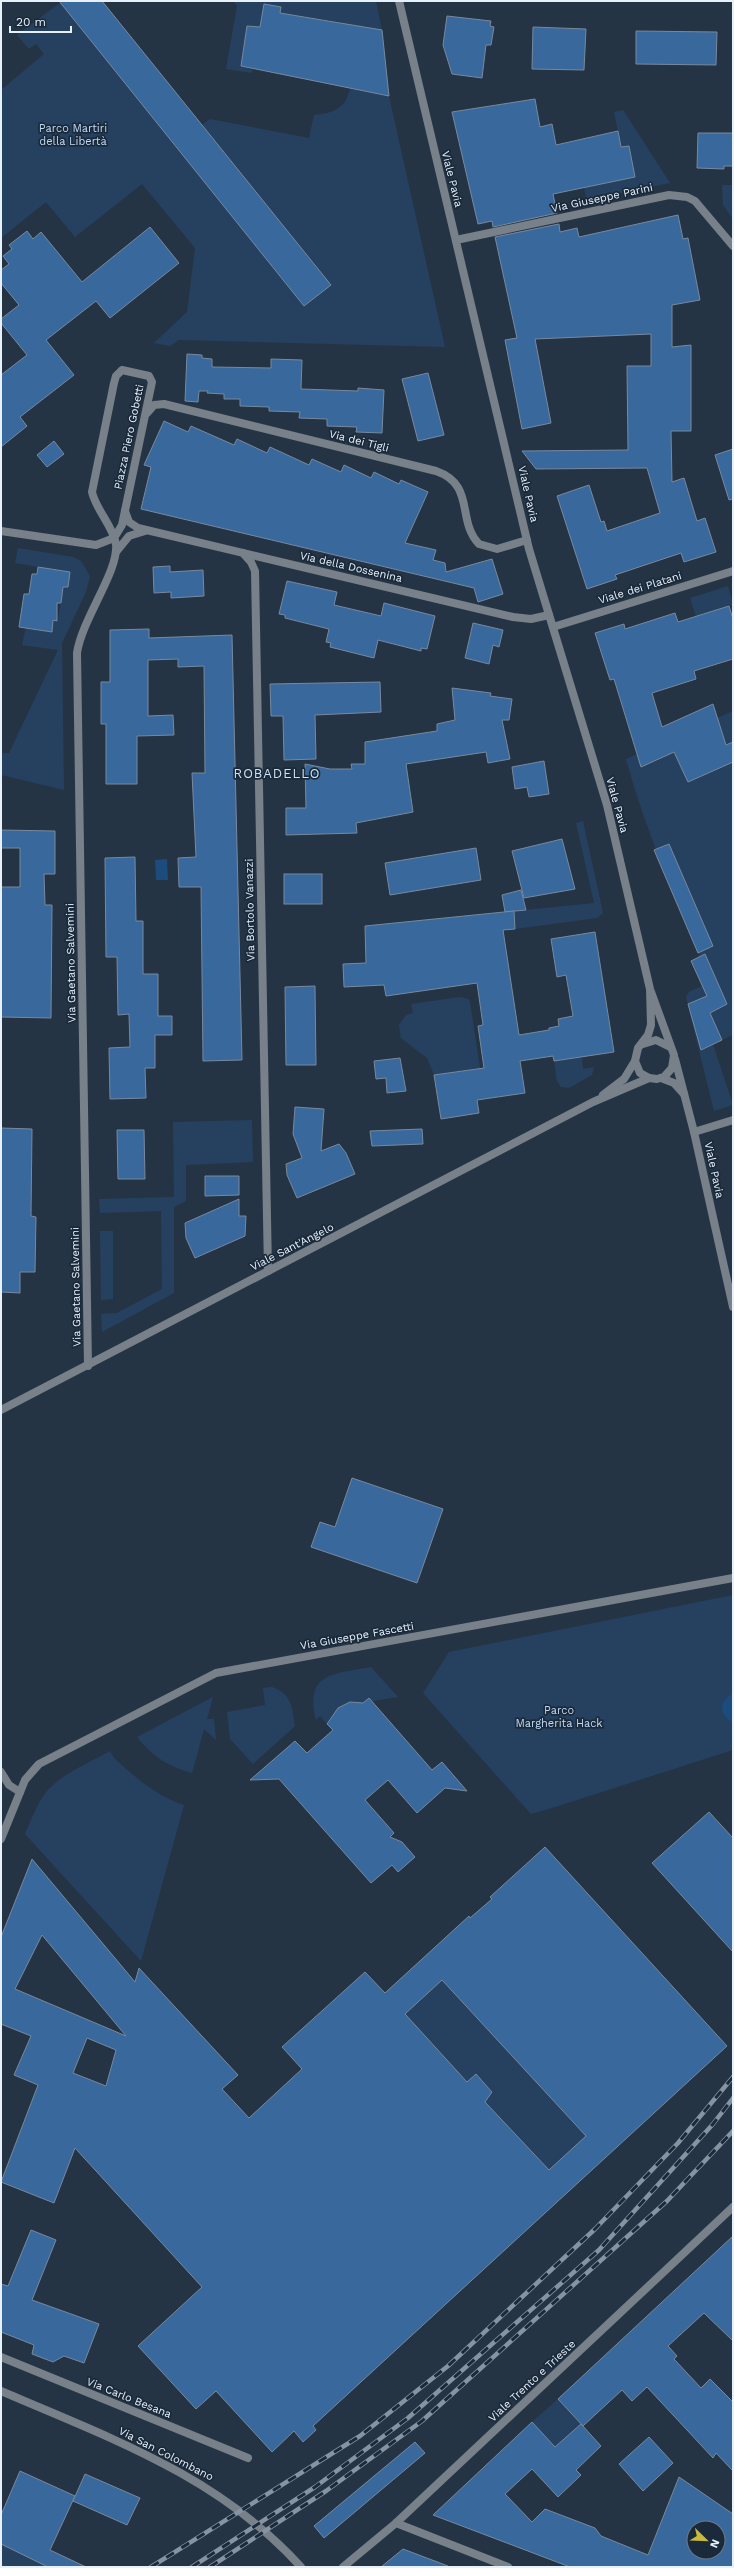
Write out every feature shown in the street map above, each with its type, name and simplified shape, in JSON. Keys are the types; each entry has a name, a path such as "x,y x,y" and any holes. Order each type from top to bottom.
{"street":[{"name":"Viale Pavia","path":"399,1 527,540 607,805 650,989"},
{"name":"Via Giuseppe Parini","path":"456,240 669,195 687,197 695,201 733,246"},
{"name":"Piazza Piero Gobetti","path":"126,370 149,376 151,378 145,415 122,525 114,538 98,508 92,492 114,383 118,372 126,370"},
{"name":"Via dei Tigli","path":"145,415 154,405 164,404 436,472 449,477 459,487 472,534 479,544 497,549 527,540"},
{"name":"Via della Dossenina","path":"125,511 129,522 133,526 148,531 514,617 531,619 549,614"},
{"path":"1,531 96,545 107,548 110,551 112,566"},
{"path":"116,552 130,536 148,531"},
{"path":"96,545 114,538"},
{"name":"Via Gaetano Salvemini","path":"88,1366 77,653 83,628 112,566 116,552 114,538"},
{"name":"Via Bortolo Vanazzi","path":"243,553 252,562 255,571 268,1272"},
{"name":"Viale dei Platani","path":"553,627 733,571"},
{"path":"643,1044 651,1025 650,989"},
{"path":"650,989 673,1052 684,1095"},
{"path":"593,1102 624,1079 635,1061 638,1048 643,1044 656,1040 662,1041 673,1052 672,1068 661,1078"},
{"path":"635,1061 640,1073 649,1078"},
{"path":"593,1102 649,1078 661,1078 674,1083 684,1095"},
{"name":"Viale Pavia","path":"684,1095 694,1132 733,1307"},
{"name":"Viale Sant'Angelo","path":"1,1410 593,1102"},
{"path":"694,1132 733,1120"},
{"name":"Via Giuseppe Fascetti","path":"1,1839 29,1773 39,1764 216,1673 733,1578"},
{"path":"1,1772 9,1785 20,1792"},
{"name":"Viale Trento e Trieste","path":"343,2567 396,2523 733,2207"},
{"name":"Via Carlo Besana","path":"1,2357 248,2458"},
{"name":"Via San Colombano","path":"1,2391 138,2450 198,2481 248,2516 301,2567"},
{"path":"396,2523 508,2567"}],"green space":[{"path":"233,1 376,1 382,30 365,28 340,31 341,22 280,13 281,7 264,4 260,27 247,27 241,66 253,70 252,73 226,69 237,6"},
{"name":"Parco Martiri della Libertà","path":"61,2 304,306 330,285 202,125 210,119 309,138 314,115 327,113 338,109 348,96 350,89 389,96 445,347 179,340 170,346 154,343 187,312 195,248 142,184 75,237 46,202 1,238 1,90 44,54 36,44 29,49 17,35"},
{"path":"623,110 670,183 587,200 584,189 587,187 635,177 629,146 621,147 614,112"},
{"path":"722,185 733,185 733,219 723,205"},
{"path":"18,548 73,557 81,561 90,576 86,592 62,643 64,790 1,775 1,753 9,753 58,650 22,645 26,627 52,631 53,620 58,621 63,587 68,587 70,572 15,563"},
{"path":"728,586 733,605 696,617 690,598"},
{"path":"733,711 733,1035 713,1044 733,1105 714,1111 686,997 689,992 702,986 691,961 700,956 650,835 626,759"},
{"path":"583,821 603,913 597,918 515,929 514,911 594,903 576,823"},
{"path":"460,997 468,999 470,1002 480,1068 434,1075 427,1058 401,1038 399,1025 406,1015 413,1013 411,1004"},
{"path":"582,1057 583,1069 594,1067 592,1075 569,1088 561,1087 557,1081 554,1061"},
{"path":"252,1120 253,1162 186,1165 186,1201 174,1207 174,1293 102,1332 101,1314 117,1313 162,1289 161,1211 100,1213 99,1199 174,1197 173,1122"},
{"path":"100,1231 113,1231 113,1299 101,1300"},
{"name":"Parco Margherita Hack","path":"733,1595 733,1750 552,1808 531,1814 423,1693 449,1652"},
{"path":"371,1667 398,1697 372,1701 369,1698 363,1703 351,1703 337,1710 327,1724 320,1716 316,1720 313,1704 314,1692 319,1684 326,1678 335,1674"},
{"path":"272,1687 284,1693 290,1702 295,1726 253,1764 230,1739 227,1712 265,1705 263,1688"},
{"path":"213,1697 207,1719 214,1719 216,1740 204,1729 192,1773 168,1764 149,1750 137,1737"},
{"path":"110,1751 114,1758 146,1785 164,1797 184,1805 141,1961 25,1834 43,1796 52,1786 72,1771"},
{"path":"442,1980 586,2136 549,2170 485,2102 492,2091 476,2074 467,2082 405,2014"},
{"path":"558,2399 581,2424 555,2447 532,2422"},
{"path":"1,2544 48,2567 1,2567"}],"shaded area":[{"path":"167,859 168,880 156,880 155,860"},
{"path":"733,1694 733,1722 725,1716 722,1708 725,1700"}],"building":[{"path":"59,1 102,1 331,285 304,306"},
{"path":"264,4 281,7 280,13 382,30 389,96 241,66 247,26 260,27"},
{"path":"447,16 491,21 490,26 494,27 491,45 486,45 482,78 452,74 443,45"},
{"path":"533,27 586,29 584,70 532,69"},
{"path":"636,31 717,32 716,65 636,64"},
{"path":"535,99 540,127 552,124 556,145 618,131 621,147 629,146 635,177 553,194 557,213 493,227 492,221 478,224 452,112"},
{"path":"698,133 733,133 733,166 724,166 724,169 697,168"},
{"path":"678,215 683,239 688,238 700,300 672,305 672,347 691,345 691,431 671,431 672,482 684,478 697,521 705,518 716,552 684,562 681,553 615,575 617,579 587,589 557,496 589,485 601,522 604,521 607,531 660,513 647,468 536,469 522,451 628,450 627,366 651,366 651,334 535,339 551,423 522,429 505,340 517,338 495,237 559,224 560,232 577,228 579,237"},
{"path":"150,227 179,263 110,318 96,301 46,340 74,375 20,417 27,426 1,447 1,375 27,355 1,323 1,319 19,305 1,283 1,270 9,264 3,256 12,249 9,245 27,231 33,239 41,232 82,282"},
{"path":"187,354 202,355 202,358 212,359 212,367 271,368 271,359 302,360 301,389 358,391 358,388 384,390 382,433 356,432 357,427 327,426 327,419 299,418 300,412 269,411 269,407 240,406 240,399 224,399 224,394 207,393 208,391 199,391 198,402 185,401"},
{"path":"428,373 444,435 418,441 402,379"},
{"path":"164,421 188,432 191,426 234,445 237,439 267,453 270,447 309,465 312,459 341,472 344,465 371,478 374,472 399,484 401,480 428,492 405,543 436,550 433,560 445,563 446,572 492,559 503,594 478,602 474,588 141,509 151,467 144,465"},
{"path":"54,441 64,454 47,467 37,455"},
{"path":"733,449 733,499 729,500 715,455"},
{"path":"170,566 170,572 203,570 204,596 171,598 171,592 154,593 153,567"},
{"path":"38,567 70,572 68,587 63,587 61,603 57,603 57,621 53,620 52,632 19,627 24,594 29,594 32,574 37,574"},
{"path":"287,581 337,592 334,605 381,616 384,603 435,616 427,649 421,648 421,651 378,640 374,658 330,647 331,643 326,642 329,629 285,618 285,615 279,614"},
{"path":"729,606 733,619 733,659 694,671 696,679 652,693 662,727 713,704 726,745 733,742 733,762 688,782 674,752 641,767 614,679 610,680 595,633 624,624 625,629 675,613 678,622"},
{"path":"473,623 503,630 499,647 493,645 489,664 465,658"},
{"path":"149,629 149,638 232,635 242,1060 203,1061 201,887 179,887 178,858 196,857 192,773 205,773 204,666 178,667 178,659 148,660 148,716 173,715 174,735 137,736 137,784 106,784 106,724 101,724 101,682 110,682 110,630"},
{"path":"380,682 381,712 315,715 316,759 284,760 283,716 271,716 270,684"},
{"path":"452,688 491,693 490,696 512,699 509,720 502,720 510,759 488,763 486,752 406,764 413,812 356,823 357,833 286,835 286,808 306,808 305,764 330,769 352,769 351,764 365,764 365,742 437,731 437,724 455,720"},
{"path":"544,761 549,794 529,797 527,787 515,789 512,767"},
{"path":"1,830 55,831 55,874 44,874 45,905 52,905 51,1018 1,1017 1,887 20,887 20,848 1,848"},
{"path":"562,839 575,889 524,898 512,851"},
{"path":"669,844 713,946 698,953 654,850"},
{"path":"476,848 481,880 390,895 385,863"},
{"path":"135,857 136,921 143,921 143,974 158,974 158,1016 172,1016 172,1035 155,1035 155,1068 145,1068 146,1098 110,1099 109,1048 130,1047 129,1014 118,1015 117,957 106,957 105,858"},
{"path":"284,874 322,874 322,904 284,904"},
{"path":"521,890 526,910 505,912 502,895"},
{"path":"514,911 515,929 503,930 519,1035 549,1030 549,1028 559,1026 558,1019 573,1016 566,975 557,977 551,939 595,932 614,1052 554,1061 553,1056 520,1061 525,1093 477,1100 479,1113 441,1119 434,1075 484,1068 478,1026 483,1025 477,983 386,996 384,985 344,987 343,964 366,963 365,926"},
{"path":"705,954 727,1004 710,1013 722,1040 701,1050 688,1004 707,996 691,961"},
{"path":"315,986 316,1065 286,1065 285,987"},
{"path":"400,1058 406,1091 387,1093 386,1078 376,1079 374,1061"},
{"path":"295,1107 324,1109 321,1151 339,1144 346,1153 355,1174 297,1198 287,1175 286,1164 302,1158 293,1134"},
{"path":"1,1128 32,1129 31,1216 36,1217 35,1272 20,1272 20,1293 1,1292"},
{"path":"422,1129 423,1144 372,1146 370,1131"},
{"path":"117,1130 144,1130 145,1179 118,1179"},
{"path":"205,1176 239,1176 239,1195 205,1196"},
{"path":"239,1199 239,1216 246,1216 245,1236 195,1258 186,1238 185,1223"},
{"path":"352,1478 443,1509 417,1583 311,1547 320,1522 335,1527"},
{"path":"369,1698 432,1770 442,1762 467,1791 445,1788 417,1813 388,1780 365,1800 394,1833 390,1837 402,1842 415,1857 398,1872 392,1865 371,1883 279,1779 250,1780 295,1741 307,1753 333,1730 327,1724 338,1708 350,1702 363,1703"},
{"path":"709,1812 733,1838 733,1952 652,1863"},
{"path":"545,1847 727,2046 313,2426 316,2430 303,2442 294,2431 272,2452 216,2391 196,2409 138,2346 202,2287 75,2148 54,2203 1,2182 38,2085 14,2075 31,2036 1,2024 1,1937 32,1859 135,1982 139,1968 238,2075 222,2089 249,2118 302,2069 282,2047 365,1972 385,1993 469,1916 470,1918 492,1899 490,1897","holes":["42,1935 126,2036 15,1989","442,1980 586,2136 549,2170 485,2102 492,2092 476,2074 467,2082 405,2014","87,2038 116,2050 106,2086 73,2073"]},
{"path":"31,2230 56,2240 32,2300 99,2324 84,2363 64,2356 53,2362 32,2354 34,2345 1,2332 1,2284 8,2286"},
{"path":"733,2236 733,2341 704,2313 668,2346 677,2356 674,2359 701,2388 710,2379 733,2402 733,2471 716,2453 713,2458 647,2387 632,2401 622,2390 583,2426 558,2399"},
{"path":"532,2422 555,2447 581,2424 601,2446 576,2470 581,2475 558,2497 532,2469 505,2494 532,2522 545,2509 595,2528 601,2536 648,2555 679,2477 733,2514 733,2567 570,2567 433,2515"},
{"path":"649,2437 673,2463 643,2491 619,2464"},
{"path":"415,2442 425,2453 324,2538 314,2526"},
{"path":"20,2471 75,2496 50,2550 86,2567 48,2567 1,2544 1,2515"},
{"path":"85,2474 140,2498 127,2525 73,2501"},
{"path":"403,2549 448,2566 381,2567"}],"railway":[{"path":"151,2567 360,2436 448,2366 595,2229 678,2143 733,2077"},
{"path":"192,2567 315,2487 408,2418 599,2250 713,2124 733,2098"},
{"path":"210,2567 326,2491 422,2421 667,2201 733,2131"}],"district":[{"name":"ROBADELLO","path":"277,773"}]}
